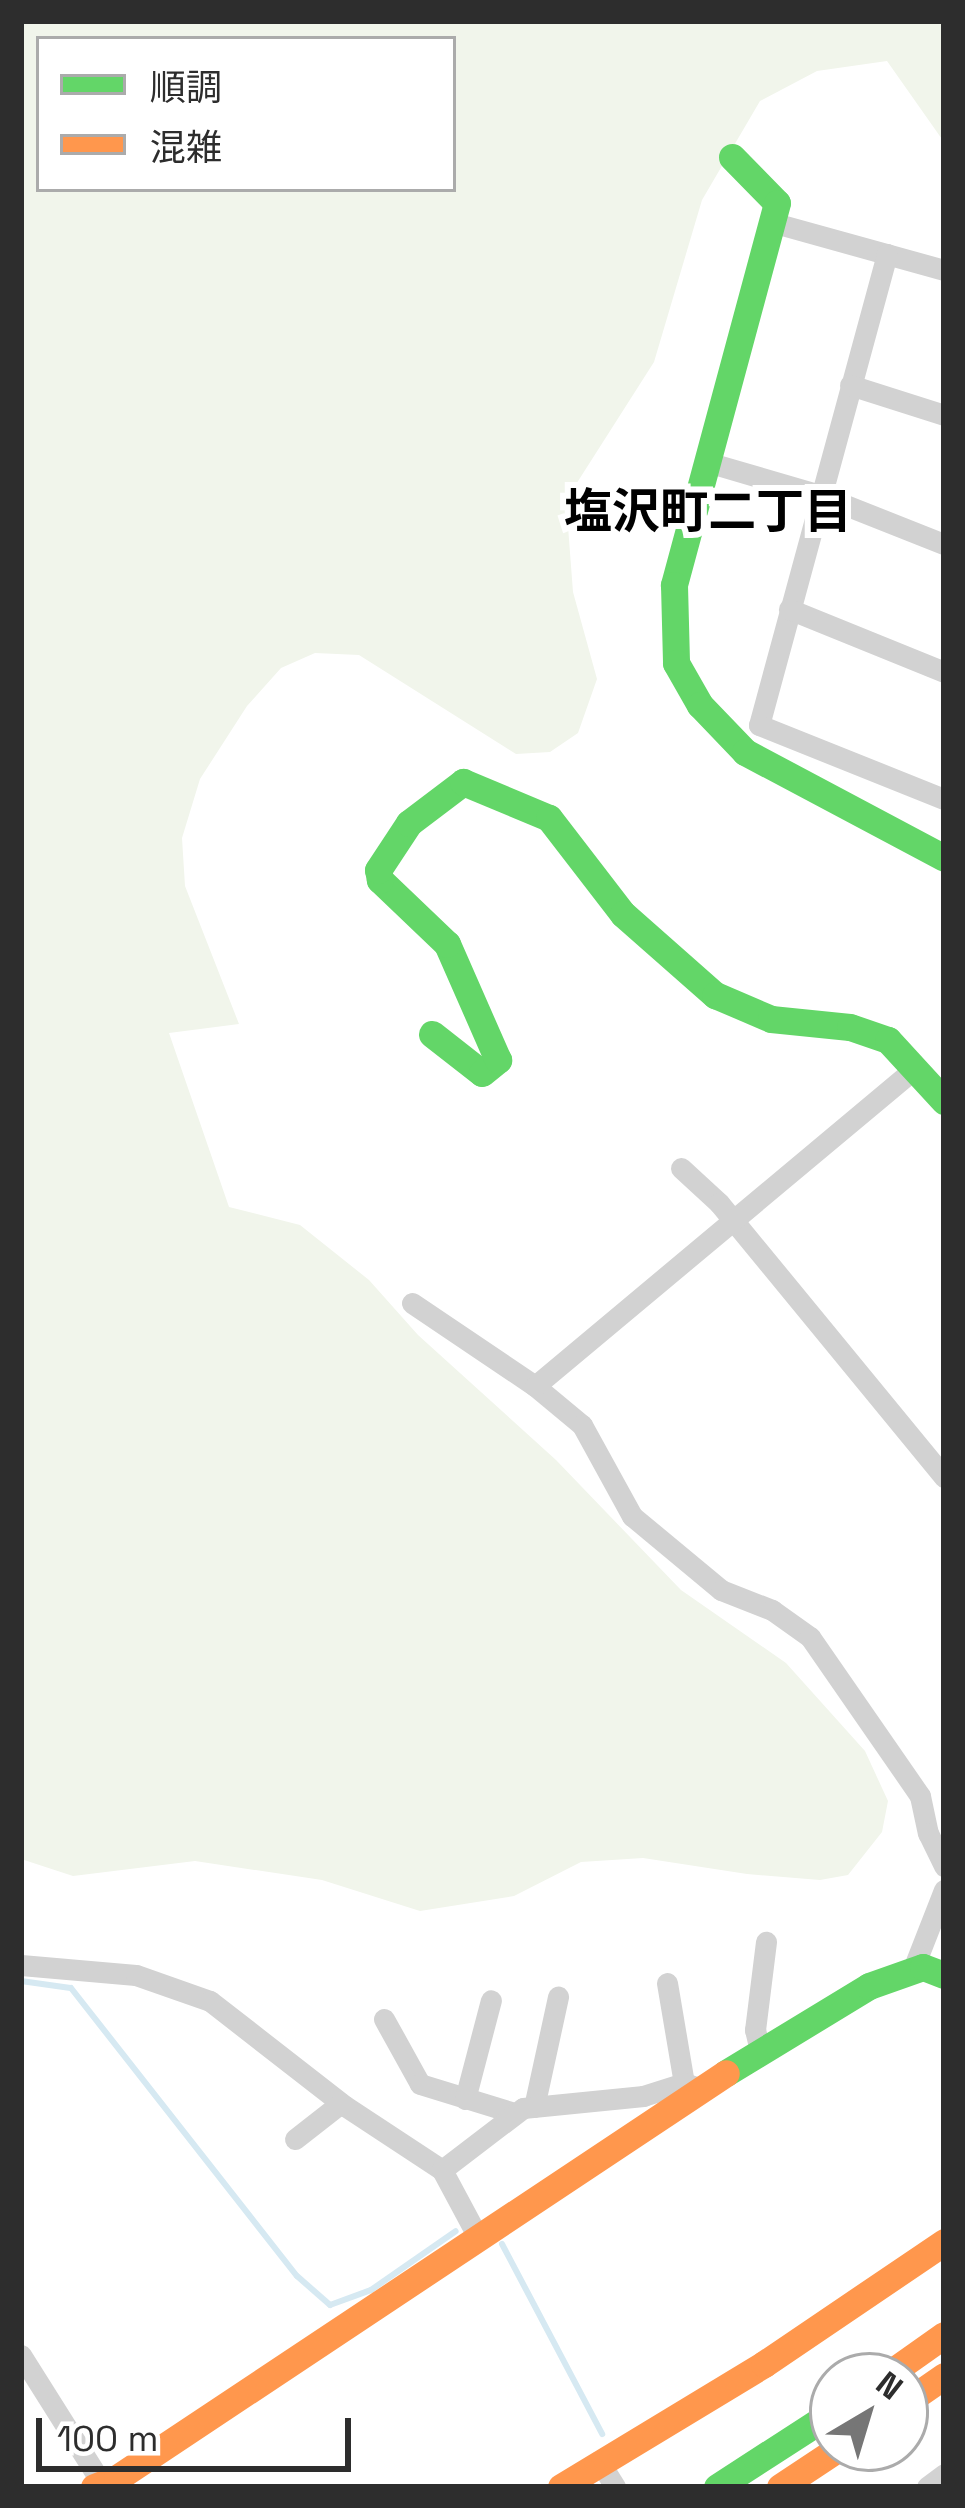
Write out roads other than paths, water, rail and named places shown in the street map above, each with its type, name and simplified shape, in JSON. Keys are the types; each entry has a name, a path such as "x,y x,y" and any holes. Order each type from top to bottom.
{"main road":[{"path":"733,157 777,203 674,585 676,663 685,683 745,752 944,858"},
{"path":"432,1034 482,1073 498,1060 447,944 380,880 378,870 409,823 463,782 562,829 623,914 715,995 771,1019 866,1030 888,1040 944,1101"},
{"path":"100,2485 478,2237 693,2086 868,1986 913,1969 944,1975"},
{"path":"561,2487 764,2364 944,2242"},
{"path":"717,2487 809,2428"},
{"path":"780,2487 809,2468"}],"street":[{"path":"771,222 944,270"},
{"path":"887,254 759,725 944,799"},
{"path":"850,385 944,416"},
{"path":"707,462 820,496 944,544"},
{"path":"789,609 944,672"},
{"path":"535,1386 915,1068"},
{"path":"681,1168 732,1220 944,1477"},
{"path":"412,1303 535,1386 582,1425 632,1516 721,1590 772,1610 810,1637 920,1796 928,1833 944,1866"},
{"path":"913,1969 944,1890"},
{"path":"760,2051 755,2030 766,1942"},
{"path":"21,1965 136,1975 210,2001 341,2103 442,2170 478,2237"},
{"path":"384,2020 420,2084 465,2099 524,2110 643,2096 693,2086 668,1983"},
{"path":"442,2170 524,2110 558,1997"},
{"path":"465,2099 491,2000"},
{"path":"295,2139 341,2103"},
{"path":"21,2355 100,2485"},
{"path":"599,2461 614,2487"},
{"path":"927,2487 944,2474"}],"waterway":[{"path":"21,1981 71,1988 297,2276 330,2305 371,2290 456,2231"},
{"path":"502,2244 602,2434"}],"district":[{"name":"塩沢町二丁目","path":"708,512"}]}
